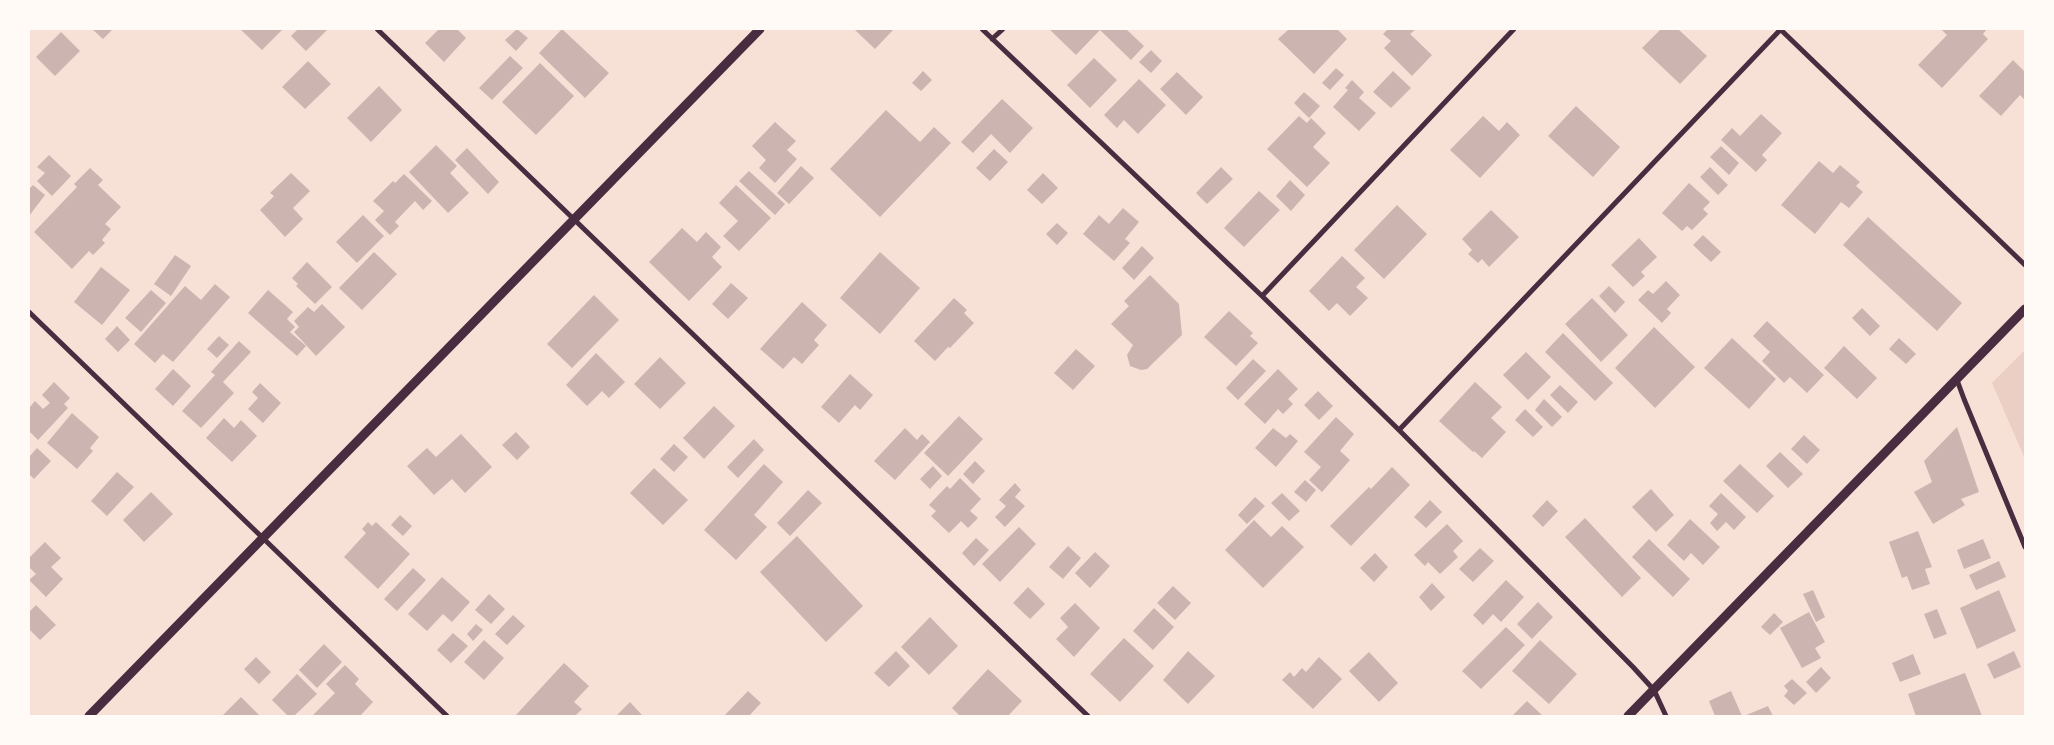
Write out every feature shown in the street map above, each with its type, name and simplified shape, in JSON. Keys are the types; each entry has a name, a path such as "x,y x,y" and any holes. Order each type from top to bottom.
{"street":[{"path":"377,29 575,218 1088,716"},
{"path":"89,716 760,29"},
{"path":"982,29 1262,296 1399,430 1654,690 1666,716"},
{"path":"992,39 1002,29"},
{"path":"1262,296 1514,29"},
{"path":"1399,430 1781,29 2025,265"},
{"path":"1628,716 2025,310"},
{"path":"29,312 447,716"},
{"path":"1958,380 1964,400 2025,547"}],"shaded area":[{"path":"2025,350 2025,459 1992,383"}],"building":[{"path":"92,29 113,29 103,39"},
{"path":"240,29 283,29 262,50"},
{"path":"298,29 328,29 306,51 291,36"},
{"path":"439,29 457,29 466,38 444,62 425,43"},
{"path":"517,29 528,38 516,51 505,40"},
{"path":"562,29 609,73 585,98 539,53"},
{"path":"854,29 894,29 875,49"},
{"path":"1049,29 1126,29 1144,46 1131,60 1100,30 1076,55"},
{"path":"1289,29 1337,29 1347,39 1314,74 1278,39"},
{"path":"1388,29 1416,29 1410,34 1432,55 1412,76 1384,48 1391,41 1383,34"},
{"path":"1661,29 1678,29 1707,56 1680,84 1642,48"},
{"path":"1941,29 1987,29 1983,34 1988,39 1942,88 1918,65 1947,35"},
{"path":"61,32 80,51 55,76 36,57"},
{"path":"1151,50 1162,61 1151,73 1139,62"},
{"path":"510,56 523,68 492,100 479,88"},
{"path":"1094,58 1117,80 1090,108 1067,85"},
{"path":"2013,60 2025,72 2025,100 2020,95 2001,116 1979,96"},
{"path":"308,61 331,84 305,109 282,87"},
{"path":"540,63 574,96 536,135 502,102"},
{"path":"1336,68 1344,75 1330,90 1322,83"},
{"path":"923,71 932,80 921,91 912,83"},
{"path":"1393,71 1411,88 1391,108 1373,92"},
{"path":"1177,72 1203,97 1186,115 1160,89"},
{"path":"1139,79 1166,105 1138,134 1124,120 1117,128 1104,115"},
{"path":"1352,80 1364,92 1359,98 1376,113 1359,131 1333,107 1348,90 1345,88"},
{"path":"379,86 402,110 371,142 347,118"},
{"path":"1304,92 1320,106 1309,118 1294,103"},
{"path":"1002,99 1033,128 1010,153 991,134 973,153 961,142"},
{"path":"1576,106 1620,147 1593,177 1548,136"},
{"path":"886,110 920,142 934,127 951,143 880,217 830,169"},
{"path":"1761,114 1782,133 1762,155 1767,160 1756,172 1721,140 1732,128 1740,136"},
{"path":"1299,116 1307,123 1311,118 1326,133 1313,147 1330,163 1307,187 1267,149"},
{"path":"1483,116 1499,131 1507,122 1520,135 1480,178 1450,150"},
{"path":"775,122 796,141 787,150 797,159 775,183 759,168 766,160 752,146"},
{"path":"436,145 457,166 450,173 469,193 448,213 409,172"},
{"path":"1721,146 1739,163 1729,175 1710,157"},
{"path":"467,148 499,182 488,194 455,160"},
{"path":"994,149 1008,162 990,181 976,168"},
{"path":"49,155 71,176 52,196 37,181 45,173 37,167"},
{"path":"1819,161 1833,173 1840,165 1860,182 1856,186 1863,192 1849,208 1841,202 1815,234 1781,205"},
{"path":"801,166 814,178 789,204 777,193"},
{"path":"1221,167 1233,179 1207,204 1196,193"},
{"path":"1710,167 1728,185 1718,195 1700,177"},
{"path":"90,168 103,180 98,185 121,207 105,224 111,229 102,240 105,243 93,255 89,251 72,269 34,232 77,187 74,184"},
{"path":"749,171 785,204 775,215 739,181"},
{"path":"291,173 310,191 293,208 303,219 285,237 260,210 274,196 270,193"},
{"path":"1043,173 1058,188 1042,204 1027,190"},
{"path":"404,174 432,201 423,210 415,201 395,222 399,226 390,235 375,220 384,211 373,201 393,181 395,183"},
{"path":"1290,180 1305,195 1291,211 1276,196"},
{"path":"1689,183 1710,202 1703,209 1708,214 1692,230 1687,226 1682,231 1662,213"},
{"path":"33,185 45,195 29,216 29,189"},
{"path":"736,185 771,218 739,251 723,236 738,221 719,203"},
{"path":"1259,191 1280,210 1244,247 1224,228"},
{"path":"1397,205 1427,234 1384,279 1354,250"},
{"path":"1123,208 1139,222 1125,239 1130,243 1114,261 1083,234 1099,215 1109,224"},
{"path":"1491,210 1519,237 1489,267 1482,259 1478,263 1468,254 1472,250 1462,239"},
{"path":"363,215 384,236 357,263 336,242"},
{"path":"1868,217 1962,303 1937,331 1843,245"},
{"path":"1057,223 1068,233 1057,245 1046,234"},
{"path":"682,228 697,242 706,232 721,247 712,257 722,267 689,301 649,262"},
{"path":"1703,235 1721,252 1711,262 1693,245"},
{"path":"1639,238 1657,257 1641,272 1645,276 1633,287 1611,265"},
{"path":"1142,246 1154,258 1134,280 1122,268"},
{"path":"374,252 397,274 362,310 339,288"},
{"path":"880,252 920,288 880,334 840,298"},
{"path":"175,255 191,266 171,296 154,284"},
{"path":"1342,256 1365,278 1356,287 1368,298 1350,316 1337,303 1329,311 1309,291"},
{"path":"307,262 332,287 315,304 296,286 298,284 292,278"},
{"path":"101,267 130,290 102,325 74,302"},
{"path":"1150,275 1179,304 1182,335 1147,369 1141,370 1130,366 1127,355 1133,345 1111,324 1129,306 1124,301"},
{"path":"1666,281 1680,295 1667,309 1671,313 1662,323 1638,300 1648,290 1653,294"},
{"path":"731,283 748,298 728,319 712,304"},
{"path":"215,284 230,297 173,362 163,354 155,363 134,344 185,286 201,300"},
{"path":"1609,286 1625,302 1615,313 1599,296"},
{"path":"151,290 166,303 141,332 125,318"},
{"path":"268,290 293,312 287,319 295,327 290,332 306,346 297,356 248,313"},
{"path":"594,295 619,320 572,368 547,344"},
{"path":"954,298 967,310 964,313 974,323 935,361 914,341"},
{"path":"1592,298 1628,335 1601,362 1565,324"},
{"path":"802,302 827,325 814,340 819,345 802,364 794,357 783,369 760,349"},
{"path":"322,304 345,327 316,356 294,332 299,327 294,321 308,307 314,312"},
{"path":"1862,308 1880,326 1870,336 1852,318"},
{"path":"1229,311 1253,333 1250,336 1258,343 1236,366 1204,337"},
{"path":"1767,321 1824,375 1807,393 1790,377 1784,383 1762,361 1770,352 1753,336"},
{"path":"117,326 130,340 118,352 105,339"},
{"path":"1654,327 1695,367 1655,408 1615,368"},
{"path":"1563,333 1613,383 1595,401 1545,352"},
{"path":"219,336 229,345 217,358 207,349"},
{"path":"1732,338 1776,379 1749,409 1704,368"},
{"path":"1899,338 1916,354 1906,364 1889,349"},
{"path":"239,341 251,352 223,382 234,393 201,428 182,411 215,375 211,372"},
{"path":"1844,346 1877,378 1857,399 1824,368"},
{"path":"1076,349 1095,366 1073,390 1054,373"},
{"path":"1526,352 1551,377 1528,400 1503,375"},
{"path":"596,353 625,382 609,398 602,391 587,406 566,385"},
{"path":"660,357 686,383 660,409 634,384"},
{"path":"1253,359 1266,371 1238,400 1226,388"},
{"path":"173,369 191,386 173,406 155,389"},
{"path":"1278,369 1298,389 1288,399 1293,404 1283,414 1278,409 1265,424 1244,404"},
{"path":"850,374 873,395 860,410 855,405 839,423 821,407"},
{"path":"54,382 70,398 64,404 68,408 38,440 29,431 29,408 35,401 43,409 50,403 42,395"},
{"path":"1475,382 1502,407 1491,418 1506,432 1482,458 1439,421"},
{"path":"260,383 281,403 263,423 248,409 258,398 252,392"},
{"path":"1560,385 1578,402 1568,413 1550,395"},
{"path":"1318,391 1333,406 1319,420 1304,405"},
{"path":"1544,399 1562,417 1552,427 1535,410"},
{"path":"714,406 735,426 704,459 683,438"},
{"path":"1525,409 1543,427 1533,437 1515,420"},
{"path":"72,413 99,437 90,448 93,451 77,469 47,443"},
{"path":"959,416 983,439 948,476 924,453"},
{"path":"1336,417 1354,434 1340,451 1350,460 1322,492 1309,480 1321,467 1304,452"},
{"path":"224,418 234,428 241,420 257,436 232,462 206,438"},
{"path":"1957,427 1979,492 1961,499 1965,505 1933,524 1914,492 1932,482 1924,461"},
{"path":"905,428 917,440 922,434 930,442 895,480 874,461"},
{"path":"1273,428 1286,438 1290,434 1298,441 1276,467 1255,448"},
{"path":"516,432 530,447 517,460 502,445"},
{"path":"461,434 492,467 465,493 452,479 434,495 407,466 427,448 436,457"},
{"path":"1804,435 1820,450 1807,464 1791,449"},
{"path":"754,439 764,450 738,478 727,467"},
{"path":"674,444 688,457 674,472 660,459"},
{"path":"37,448 51,461 34,479 29,474 29,457"},
{"path":"1780,452 1803,474 1788,488 1766,466"},
{"path":"975,461 985,471 973,484 963,474"},
{"path":"764,464 783,482 754,515 767,527 736,560 704,530"},
{"path":"1740,464 1774,496 1757,513 1723,481"},
{"path":"933,466 942,476 930,489 920,479"},
{"path":"1392,467 1410,485 1351,546 1330,526"},
{"path":"654,468 688,500 663,525 630,493"},
{"path":"117,472 134,487 107,516 91,501"},
{"path":"960,478 981,499 970,511 978,518 968,528 961,521 949,533 931,516 936,511 929,505 947,486 950,489"},
{"path":"1305,480 1316,490 1306,502 1294,492"},
{"path":"1015,483 1021,490 1015,497 1025,506 1005,527 995,517 1006,506 999,500"},
{"path":"1651,489 1674,515 1656,532 1632,507"},
{"path":"808,490 822,503 790,536 777,523"},
{"path":"151,492 173,514 144,542 123,520"},
{"path":"1282,493 1300,511 1289,521 1271,503"},
{"path":"1721,493 1746,517 1734,530 1726,522 1717,531 1710,523 1718,514 1709,506"},
{"path":"1255,497 1265,506 1247,524 1238,515"},
{"path":"1430,500 1442,512 1426,528 1414,517"},
{"path":"1547,500 1558,511 1543,527 1532,516"},
{"path":"400,515 412,526 403,536 391,525"},
{"path":"1585,518 1641,578 1622,597 1565,537"},
{"path":"1690,519 1720,547 1703,565 1691,553 1684,561 1667,545"},
{"path":"1254,520 1271,537 1282,526 1304,547 1263,588 1225,550"},
{"path":"368,522 372,526 376,522 410,554 378,589 344,557 366,533 362,529"},
{"path":"1447,524 1463,541 1453,551 1458,557 1440,574 1428,562 1425,566 1414,555"},
{"path":"1019,527 1036,544 1000,582 982,564"},
{"path":"1918,531 1932,567 1925,569 1930,584 1912,590 1907,576 1902,578 1889,542"},
{"path":"797,536 863,606 826,642 760,572"},
{"path":"976,538 989,550 974,566 962,553"},
{"path":"1649,539 1690,579 1673,597 1632,557"},
{"path":"1983,539 1991,558 1964,569 1957,550"},
{"path":"45,542 61,558 51,567 63,579 46,597 29,580 36,574 29,567 29,558"},
{"path":"1068,546 1081,558 1063,579 1049,567"},
{"path":"1480,548 1494,561 1473,582 1459,569"},
{"path":"1095,552 1110,566 1090,588 1075,573"},
{"path":"1375,553 1388,567 1374,582 1360,568"},
{"path":"1999,561 2006,577 1976,590 1969,575"},
{"path":"413,568 426,580 397,611 384,599"},
{"path":"442,577 470,602 452,622 443,614 427,631 408,614"},
{"path":"1506,580 1524,597 1501,622 1493,614 1483,625 1473,615"},
{"path":"1432,583 1445,597 1431,611 1419,597"},
{"path":"1173,586 1191,603 1175,620 1157,603"},
{"path":"1028,587 1045,604 1030,619 1013,603"},
{"path":"1813,590 1825,617 1816,622 1803,594"},
{"path":"1999,590 2016,631 1977,649 1960,608"},
{"path":"489,594 505,609 491,624 475,610"},
{"path":"1538,602 1553,617 1532,639 1517,624"},
{"path":"1075,603 1100,628 1074,657 1056,639 1068,627 1060,618"},
{"path":"36,605 56,625 40,640 29,629 29,612"},
{"path":"1154,608 1174,627 1153,650 1133,631"},
{"path":"1937,609 1947,634 1934,639 1924,614"},
{"path":"1809,612 1825,642 1815,648 1821,658 1802,668 1780,628"},
{"path":"1774,613 1783,622 1770,635 1761,627"},
{"path":"513,615 525,626 507,645 495,634"},
{"path":"930,617 958,646 929,675 901,647"},
{"path":"476,624 483,630 473,641 467,634"},
{"path":"1506,627 1525,645 1481,689 1462,671"},
{"path":"453,633 468,646 451,663 437,650"},
{"path":"1124,638 1154,666 1120,702 1090,674"},
{"path":"484,640 504,658 484,680 464,662"},
{"path":"1540,640 1577,674 1549,704 1512,671"},
{"path":"324,644 342,662 317,688 299,670"},
{"path":"896,651 910,666 889,687 874,673"},
{"path":"1188,651 1215,676 1188,704 1163,680"},
{"path":"2014,651 2021,667 1994,679 1987,664"},
{"path":"1369,652 1398,683 1379,702 1349,671"},
{"path":"1913,654 1921,674 1900,682 1892,663"},
{"path":"256,657 271,672 259,684 244,669"},
{"path":"1319,657 1342,679 1313,709 1282,680 1290,672 1294,677 1302,668 1306,672"},
{"path":"564,663 589,686 574,702 582,709 575,716 515,716"},
{"path":"345,665 359,679 355,684 373,702 360,716 313,715 335,693 326,684"},
{"path":"1821,667 1831,678 1816,693 1806,682"},
{"path":"988,669 1022,701 1008,716 960,716 952,708"},
{"path":"1965,673 1982,716 1916,716 1908,694"},
{"path":"297,674 317,694 294,716 288,716 272,700"},
{"path":"1792,679 1807,693 1794,705 1784,696 1788,691 1784,686"},
{"path":"748,691 761,703 749,716 724,716"},
{"path":"1731,691 1742,716 1715,716 1709,701"},
{"path":"241,697 260,716 222,716"},
{"path":"1527,701 1543,716 1512,716"},
{"path":"630,702 642,715 616,716"},
{"path":"1768,706 1773,716 1744,716"}]}
